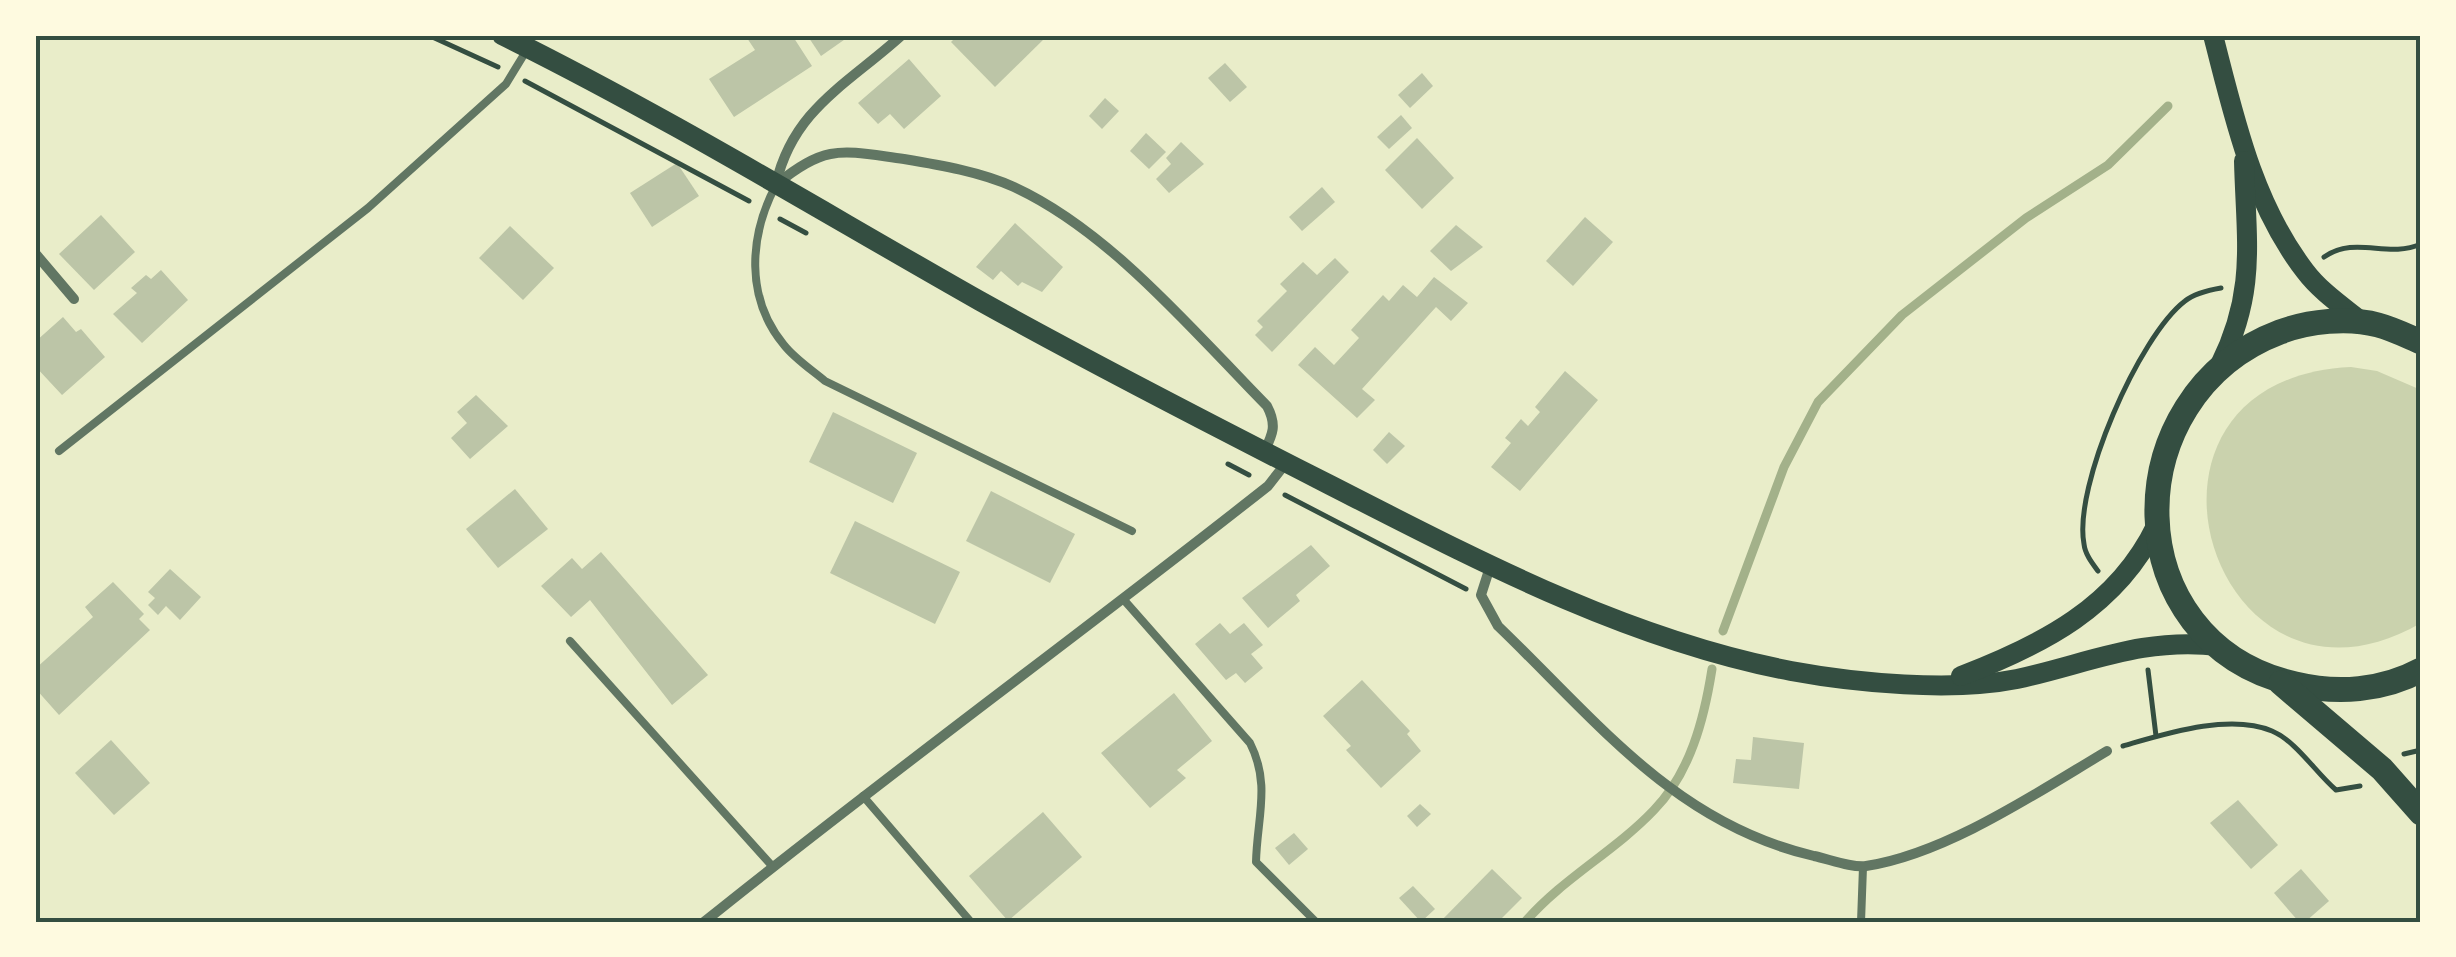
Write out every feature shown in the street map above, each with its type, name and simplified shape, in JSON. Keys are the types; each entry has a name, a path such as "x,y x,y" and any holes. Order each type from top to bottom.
{"main road":[{"path":"502,35 776,184 985,304 1264,452 1490,567 1572,602 1738,659 1843,678 1944,683 2012,680 2161,642 2219,646"},
{"path":"2213,35 2243,154 2247,288 2240,324 2220,365"},
{"path":"2243,154 2305,271 2370,324 2421,342"},
{"path":"2421,318 2291,328 2258,340 2220,365 2189,398 2168,438 2156,481 2156,526 2166,571 2188,612 2219,646 2277,680 2382,769 2421,813"},
{"path":"1944,683 2046,640 2099,602 2129,572 2156,526"},
{"path":"2277,680 2320,690 2364,689 2421,670"}],"street":[{"path":"776,184 784,150 801,120 902,35"},
{"path":"776,184 808,158 844,151 936,164 1014,187 1080,226 1177,314 1267,406 1274,420 1273,434 1264,452"},
{"path":"35,252 74,299"},
{"path":"704,922 862,795 1124,600 1268,486 1286,463"},
{"path":"1490,567 1481,595 1486,610 1650,773 1693,808 1765,844 1864,867 2000,815 2106,751"}],"lane":[{"path":"60,451 368,208 506,84 528,48"},
{"path":"776,184 763,209 752,266 762,304 784,345 825,381 1132,531"},
{"path":"1124,600 1250,742 1262,766 1264,804 1256,862 1316,922"},
{"path":"570,642 773,866"},
{"path":"862,795 971,922"},
{"path":"1861,922 1864,867"}],"path":[{"path":"2315,263 2338,248 2358,244 2390,250 2421,244"},
{"path":"2104,580 2084,548 2082,525 2091,481 2129,384 2176,310 2188,298 2211,289 2234,287"},
{"path":"2146,657 2156,736"},
{"path":"2106,751 2156,736 2218,726 2253,726 2274,731 2336,790 2351,790 2368,782"},
{"path":"2411,752 2421,750"}],"green space":[{"path":"2351,367 2377,371 2421,390 2421,623 2348,647 2286,636 2241,598 2213,545 2207,485 2226,429 2273,386"}],"building":[{"path":"745,35 792,35 812,66 734,117 709,79 755,50"},
{"path":"807,35 851,35 821,56"},
{"path":"958,35 1045,38 995,87 951,42"},
{"path":"909,59 941,96 904,129 890,114 878,124 858,103"},
{"path":"1225,63 1247,87 1230,102 1208,78"},
{"path":"1422,73 1433,86 1410,108 1398,95"},
{"path":"1105,98 1119,111 1102,129 1089,116"},
{"path":"1401,115 1412,128 1389,149 1377,137"},
{"path":"1146,133 1166,152 1149,169 1130,151"},
{"path":"1417,138 1454,178 1422,209 1385,170"},
{"path":"1181,142 1204,164 1169,193 1156,179 1171,164 1166,158"},
{"path":"677,163 699,196 652,227 630,193"},
{"path":"1322,187 1335,202 1302,231 1289,217"},
{"path":"101,215 135,252 94,290 59,254"},
{"path":"1585,217 1613,242 1573,286 1546,261"},
{"path":"1015,223 1063,267 1042,292 1022,282 1018,286 1001,271 993,280 976,267"},
{"path":"1456,225 1483,247 1451,271 1430,251"},
{"path":"510,226 554,268 523,300 479,258"},
{"path":"1335,258 1349,272 1272,352 1255,335 1263,327 1257,321 1287,291 1280,284 1303,262 1317,275"},
{"path":"161,270 188,300 142,343 113,314 137,293 131,288 146,275 151,279"},
{"path":"1434,277 1468,303 1451,321 1436,307 1362,389 1375,400 1357,418 1298,365 1315,347 1334,365 1359,338 1351,330 1383,295 1389,301 1403,285 1417,297"},
{"path":"63,317 76,332 81,329 105,357 62,395 35,366 35,342"},
{"path":"1565,371 1598,400 1520,491 1491,467 1511,443 1505,438 1521,419 1528,426 1540,412 1535,407"},
{"path":"476,395 508,426 470,459 451,438 467,423 457,412"},
{"path":"833,412 917,453 893,503 809,462"},
{"path":"1389,432 1405,446 1387,464 1373,450"},
{"path":"515,489 548,529 498,568 466,529"},
{"path":"991,491 1075,534 1050,583 966,541"},
{"path":"855,521 960,572 935,624 830,573"},
{"path":"1311,545 1330,566 1296,595 1300,601 1268,628 1242,598"},
{"path":"601,552 708,675 672,705 590,600 571,617 541,586 572,558 582,569"},
{"path":"170,569 201,597 180,620 166,606 158,615 148,605 155,598 148,592"},
{"path":"113,582 144,614 139,619 150,630 59,715 35,688 35,669 93,617 85,607"},
{"path":"1220,623 1230,634 1244,623 1263,645 1251,654 1263,668 1245,683 1236,673 1226,680 1195,644"},
{"path":"1362,680 1410,731 1407,734 1421,751 1381,788 1346,750 1351,746 1323,716"},
{"path":"1174,693 1212,741 1177,770 1186,778 1150,808 1101,753"},
{"path":"1753,737 1804,743 1799,789 1733,783 1736,759 1751,760"},
{"path":"111,740 150,783 114,815 75,773"},
{"path":"2238,800 2278,845 2251,869 2210,823"},
{"path":"1420,804 1431,814 1417,827 1407,816"},
{"path":"1043,812 1082,857 1008,921 969,876"},
{"path":"1294,833 1308,849 1289,865 1275,848"},
{"path":"1492,869 1522,898 1498,922 1440,922"},
{"path":"2301,869 2329,901 2305,922 2299,922 2274,893"},
{"path":"1413,886 1435,909 1421,922 1399,898"}],"waterway":[{"path":"1723,631 1784,467 1818,402 1902,315 2026,218 2108,165 2168,106"},
{"path":"1525,922 1639,825 1666,795 1694,745 1712,669"}]}
